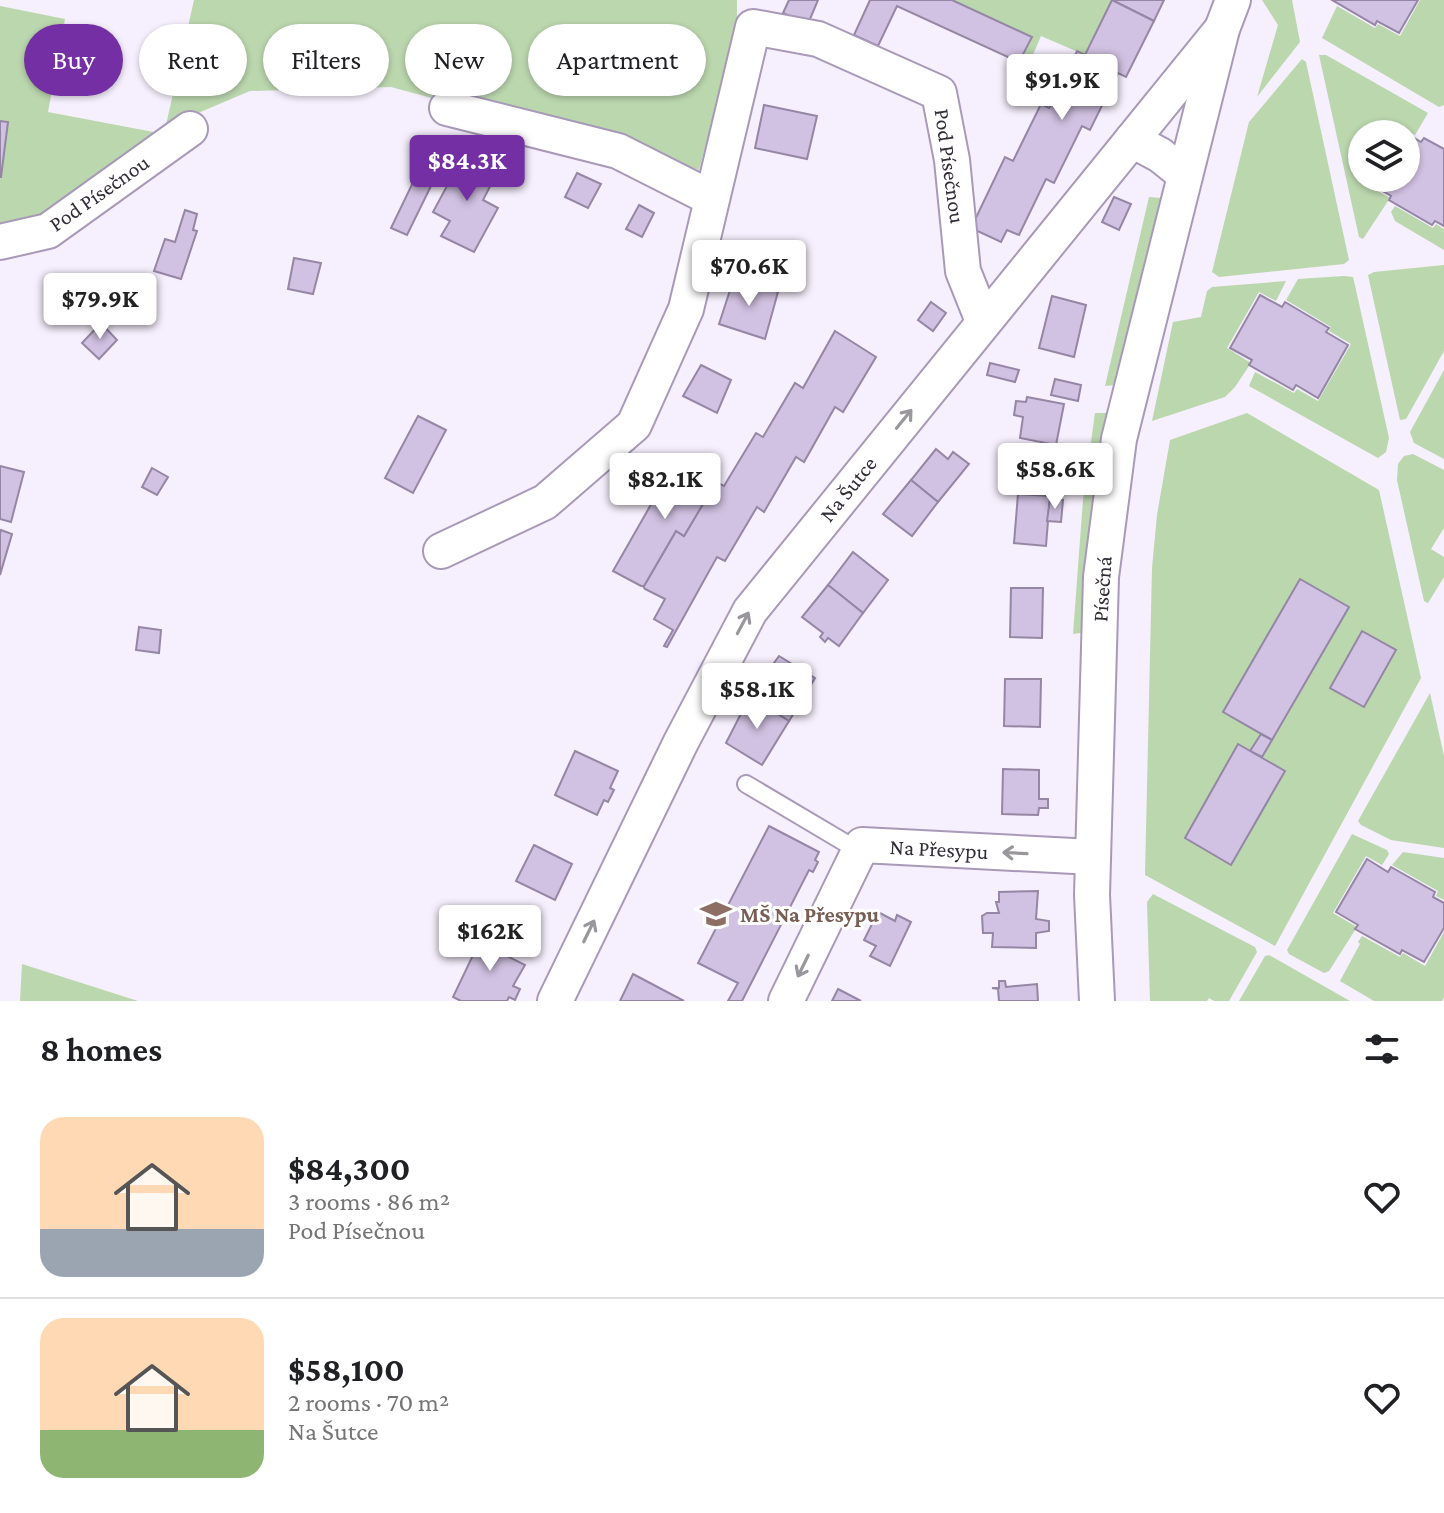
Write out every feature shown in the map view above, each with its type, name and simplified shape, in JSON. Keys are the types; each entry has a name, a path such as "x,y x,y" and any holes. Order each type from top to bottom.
{"street":[{"name":"Pod Písečnou","path":"441,551 545,502 634,425 686,309 749,13 818,39 939,93 952,160 963,271 983,321"},
{"name":"Na Šutce","path":"555,1001 681,742 750,611 1132,140 1227,14"},
{"name":"Písečná","path":"1097,1001 1093,857 1101,577 1119,439 1227,14"},
{"path":"447,108 618,151 711,198"},
{"name":"Pod Písečnou","path":"0,242 48,231 190,129"},
{"path":"1132,140 1160,155 1185,175"},
{"name":"Na Přesypu","path":"786,1001 862,845 1093,857"}],"lane":[{"path":"746,784 859,851"}],"green space":[{"path":"194,0 737,0 737,32 699,170 628,145 516,121 424,96 512,96 512,24 405,24 405,91 389,87 389,24 263,24 263,91 247,92 247,24 189,24"},
{"path":"952,0 1112,0 1085,55 1041,36 1026,71 1010,75 1032,37"},
{"path":"1262,0 1292,0 1300,42 1257,97 1278,25"},
{"path":"1420,0 1444,0 1444,105 1439,107 1322,38 1337,6 1375,28 1378,24 1400,36"},
{"path":"0,6 65,19 64,24 24,24 24,96 51,96 48,112 164,134 173,96 238,96 191,116 46,217 0,229"},
{"path":"1319,55 1326,55 1428,113 1420,127 1420,120 1348,120 1348,187"},
{"path":"1302,59 1306,62 1349,260 1344,264 1219,277 1212,272 1249,122"},
{"path":"1349,192 1379,192 1390,198 1363,239 1359,237"},
{"path":"1149,197 1161,198 1115,385 1105,386"},
{"path":"1395,206 1433,228 1436,224 1444,229 1444,250 1395,221 1391,212"},
{"path":"1444,265 1444,351 1406,419 1400,420 1368,275"},
{"path":"1353,277 1389,438 1386,452 1378,458 1249,386 1255,372 1294,393 1297,389 1318,401 1351,344 1329,331 1331,327 1286,300 1298,279"},
{"path":"1286,281 1276,301 1259,292 1227,348 1251,363 1235,387 1225,397 1152,421 1173,322 1201,317 1207,291 1212,287"},
{"path":"1444,370 1444,459 1414,443 1410,432"},
{"path":"1095,413 1109,413 1088,632 1073,634 1083,500"},
{"path":"1247,413 1379,490 1421,678 1275,946 1145,875 1152,568 1157,515 1170,440","holes":["1300,579 1349,607 1262,757 1285,771 1231,864 1185,837 1238,745 1250,751 1261,734 1223,712"]},
{"path":"1413,454 1444,470 1444,528 1431,549 1444,557 1444,577 1428,603 1424,601 1397,480 1398,464 1404,456"},
{"path":"1430,693 1444,756 1444,848 1391,840 1358,821"},
{"path":"1352,834 1387,850 1389,854 1382,865 1366,856 1333,913 1357,927 1329,971 1324,973 1287,950"},
{"path":"1403,852 1444,858 1444,900 1436,896 1438,891 1392,865"},
{"path":"1153,894 1255,947 1257,952 1229,1001 1209,998 1207,1001 1150,1001 1147,902"},
{"path":"1444,932 1442,1001 1374,1001 1340,981 1362,936 1400,957 1403,953 1425,966"},
{"path":"1269,955 1350,1001 1239,1001 1265,956"},
{"path":"22,964 138,1001 20,1001"}],"building":[{"path":"789,0 818,0 808,24 783,13"},
{"path":"870,0 952,0 1032,37 1019,62 897,6 878,46 854,35"},
{"path":"1112,0 1164,0 1154,21"},
{"path":"1112,0 1154,21 1126,77 1118,73 1090,130 1082,126 1054,183 1046,179 1019,235 1007,230 1001,242 971,228 1005,157 1013,161 1041,104 1049,108 1077,51 1085,55"},
{"path":"1332,0 1418,0 1399,33 1377,21 1375,25"},
{"path":"764,105 817,116 807,159 755,148"},
{"path":"0,121 8,122 1,177 0,177"},
{"path":"1424,138 1444,149 1444,226 1435,221 1432,225 1389,200 1391,196 1384,192 1420,192 1420,141"},
{"path":"465,153 498,171 483,200 498,208 474,252 441,236 450,221 433,212 461,155"},
{"path":"577,173 601,184 588,208 565,197"},
{"path":"417,174 433,182 407,235 391,228"},
{"path":"1114,197 1131,204 1119,230 1102,222"},
{"path":"639,205 654,213 642,237 626,229"},
{"path":"185,210 197,214 193,230 197,231 181,279 154,271 165,239 175,242"},
{"path":"294,258 321,263 313,294 288,289"},
{"path":"734,278 778,292 765,339 719,324"},
{"path":"1260,295 1282,307 1285,302 1329,328 1326,332 1348,345 1318,398 1296,385 1293,390 1249,365 1252,360 1230,348"},
{"path":"1052,296 1086,305 1074,357 1039,348"},
{"path":"931,302 946,313 933,331 918,320"},
{"path":"101,323 117,340 99,359 82,343"},
{"path":"835,331 876,357 843,412 835,407 804,462 796,457 764,512 757,507 725,561 717,557 667,647 664,646 673,630 654,619 665,599 642,585 676,531 684,536 716,482 724,486 756,433 763,437 795,383 803,388"},
{"path":"990,363 1019,370 1015,382 987,375"},
{"path":"701,365 731,380 717,413 683,396"},
{"path":"1055,379 1081,385 1078,401 1051,395"},
{"path":"1027,397 1064,404 1056,445 1020,438 1023,417 1014,415 1016,401 1026,402"},
{"path":"418,416 446,430 413,493 385,478"},
{"path":"936,449 948,459 953,452 969,464 938,502 911,480"},
{"path":"677,459 716,482 684,536 676,531 644,586 641,586 613,571"},
{"path":"0,466 24,472 11,522 0,519"},
{"path":"152,468 168,477 157,495 142,487"},
{"path":"911,480 938,502 912,536 883,514"},
{"path":"1018,494 1050,496 1046,546 1014,543"},
{"path":"1050,499 1063,500 1061,522 1047,521"},
{"path":"1,530 12,534 0,575 0,534"},
{"path":"853,552 888,580 863,613 828,585"},
{"path":"1300,579 1349,607 1272,740 1223,712"},
{"path":"828,585 863,613 839,646 828,638 825,642 820,637 823,633 802,617"},
{"path":"1011,588 1043,588 1042,638 1010,637"},
{"path":"139,627 161,630 159,653 136,650"},
{"path":"1362,631 1396,650 1364,707 1330,688"},
{"path":"779,656 815,678 789,721 745,694 750,696"},
{"path":"1005,679 1041,679 1040,727 1004,726"},
{"path":"745,694 789,721 762,765 726,743 749,698"},
{"path":"1261,734 1272,740 1262,757 1250,751"},
{"path":"1238,744 1285,771 1231,865 1185,838"},
{"path":"575,751 618,771 610,788 614,790 608,802 604,800 597,815 555,795"},
{"path":"1003,769 1039,770 1039,799 1048,799 1048,808 1039,808 1038,815 1002,814"},
{"path":"769,826 819,852 815,860 818,862 813,872 809,870 742,1001 728,1001 738,983 698,963"},
{"path":"534,845 572,864 555,900 516,881"},
{"path":"1367,859 1388,872 1391,867 1435,892 1433,897 1444,903 1444,928 1424,962 1402,950 1400,954 1355,929 1358,925 1336,912"},
{"path":"1038,891 1036,919 1049,921 1049,931 1036,933 1036,948 992,947 993,933 983,933 982,916 999,913 996,902 999,902 999,892"},
{"path":"878,912 895,921 897,915 911,922 890,966 870,956 876,946 864,940"},
{"path":"485,930 507,941 501,953 525,965 513,986 520,989 515,1000 509,997 507,1001 461,1001 453,997"},
{"path":"633,974 684,1001 620,1001"},
{"path":"999,981 1005,981 1006,987 1037,984 1038,1001 999,1001 998,989 992,988 999,988"},
{"path":"838,989 861,1001 832,1001"}],"place":[{"name":"MŠ Na Přesypu","path":"716,914"}]}
